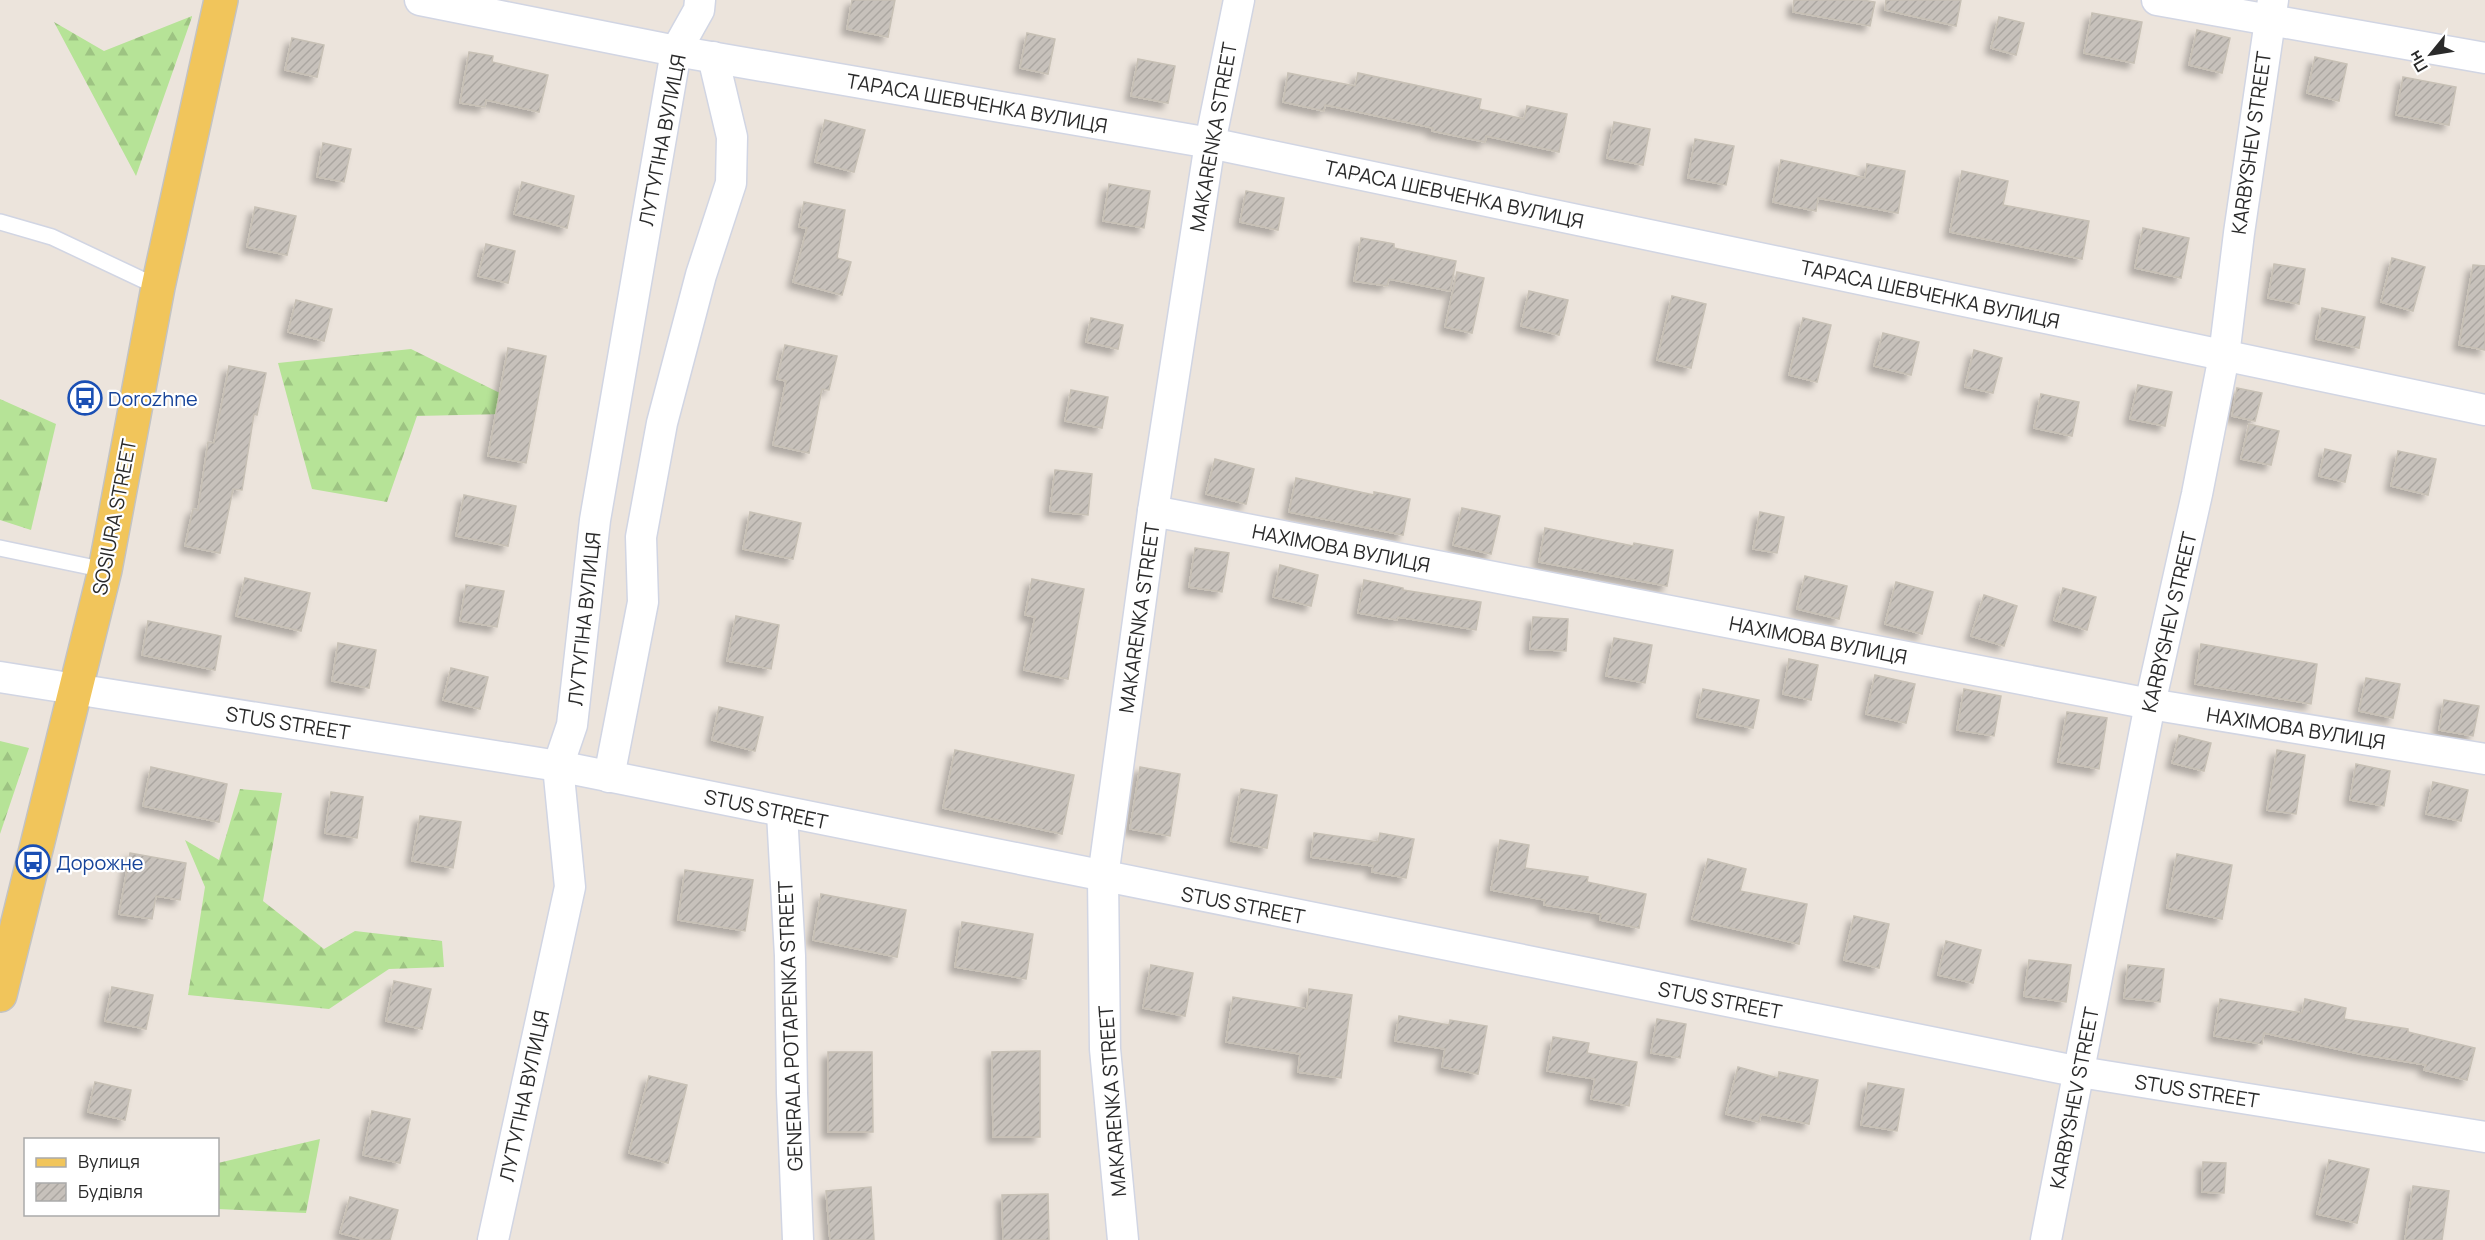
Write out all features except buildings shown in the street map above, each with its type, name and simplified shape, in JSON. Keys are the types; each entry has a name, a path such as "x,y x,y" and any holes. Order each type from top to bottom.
{"main road":[{"name":"SOSIURA STREET","path":"0,995 105,570 158,287 221,0"}],"street":[{"name":"ТАРАСА ШЕВЧЕНКА ВУЛИЦЯ","path":"420,0 676,51 1210,143 2485,410"},
{"name":"ЛУТУГІНА ВУЛИЦЯ","path":"493,1240 570,887 558,766 572,725 595,520 676,51 699,10 700,0"},
{"name":"MAKARENKA STREET","path":"1123,1240 1105,1049 1103,876 1153,511 1210,143 1239,0"},
{"path":"2157,0 2271,10 2485,58"},
{"name":"KARBYSHEV STREET","path":"2046,1240 2150,704 2197,494 2224,356 2271,10"},
{"name":"ЛУТУГІНА ВУЛИЦЯ","path":"609,777 643,602 641,537 662,423 701,275 731,183 732,137 713,57"},
{"name":"НАХІМОВА ВУЛИЦЯ","path":"1153,511 2150,704 2485,759"},
{"name":"STUS STREET","path":"0,677 558,766 782,813 2080,1072 2485,1137"},
{"name":"GENERALA POTAPENKA STREET","path":"782,813 790,957 792,1094 798,1240"}],"lane":[{"path":"0,222 52,237 158,287"},
{"path":"0,548 105,570"}],"green space":[{"path":"192,16 136,176 54,22 104,51"},
{"path":"411,349 512,399 505,414 417,416 387,502 312,489 278,363"},
{"path":"0,399 56,424 31,530 0,520"},
{"path":"0,741 29,748 0,834"},
{"path":"240,789 282,793 263,901 324,949 355,931 442,941 444,967 389,969 329,1009 188,995 205,887 185,840 219,860"},
{"path":"320,1139 306,1213 219,1209 219,1163"}],"place":[{"name":"Dorozhne","path":"85,398"},
{"name":"Дорожне","path":"33,862"}]}
